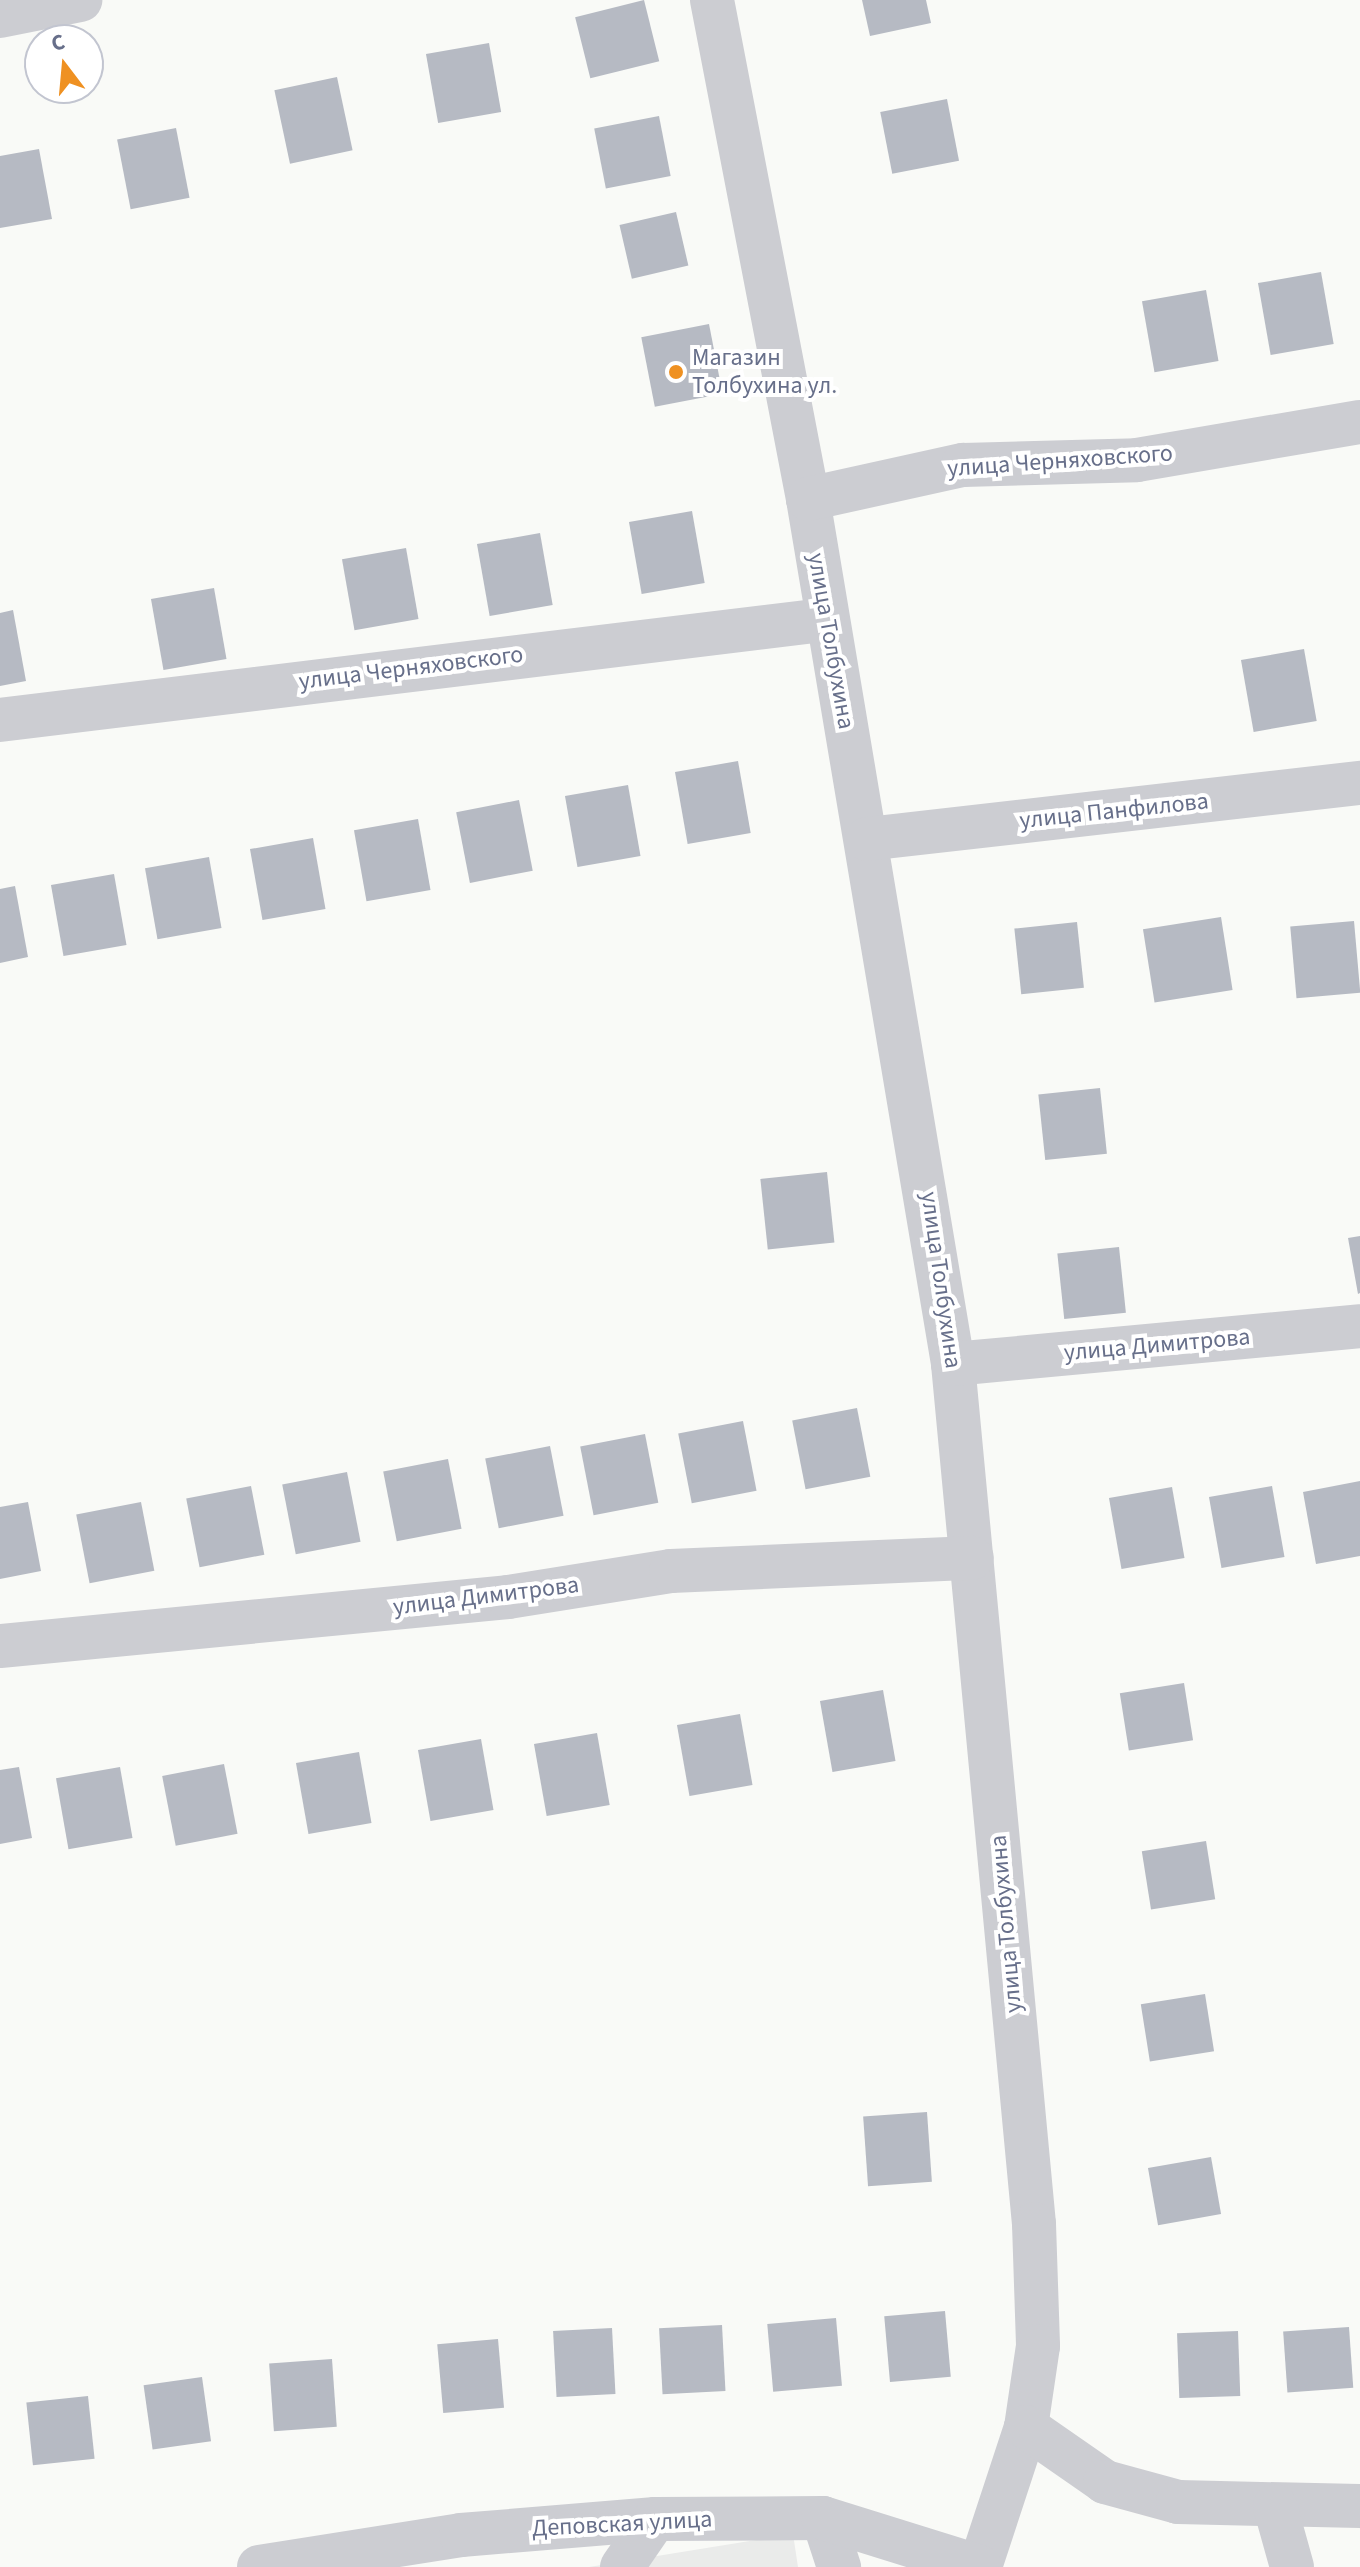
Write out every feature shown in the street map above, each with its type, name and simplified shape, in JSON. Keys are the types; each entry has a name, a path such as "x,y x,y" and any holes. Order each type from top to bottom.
{"street":[{"path":"0,16 80,0"},
{"name":"улица Толбухина","path":"712,0 808,499 823,620 867,839 953,1364 1034,2224 1038,2346 1026,2427 980,2567"},
{"name":"улица Черняховского","path":"808,499 963,465 1137,460 1360,422"},
{"name":"улица Черняховского","path":"0,720 823,620"},
{"name":"улица Панфилова","path":"867,839 1360,783"},
{"name":"улица Димитрова","path":"953,1364 1360,1326"},
{"name":"улица Димитрова","path":"0,1646 508,1597 671,1571 972,1558"},
{"path":"1026,2427 1105,2482 1178,2502 1360,2506"},
{"path":"1275,2506 1292,2567"},
{"path":"823,2518 839,2567"},
{"name":"Деповская улица","path":"259,2567 461,2535 655,2519 823,2518 980,2567"},
{"path":"622,2567 655,2519"}],"shaded area":[{"path":"793,2534 798,2567 589,2567"}],"building":[{"path":"644,0 659,61 590,78 575,17"},
{"path":"862,0 926,0 931,23 870,36"},
{"path":"489,43 501,112 438,123 426,54"},
{"path":"337,77 353,150 290,164 274,90"},
{"path":"947,99 959,161 892,174 880,112"},
{"path":"659,116 671,176 606,188 594,129"},
{"path":"176,128 190,198 131,209 117,139"},
{"path":"39,149 52,219 0,228 0,156"},
{"path":"676,212 688,266 632,279 619,225"},
{"path":"1321,272 1334,344 1271,355 1258,283"},
{"path":"1206,290 1219,361 1154,372 1142,301"},
{"path":"709,324 723,394 655,407 641,337"},
{"path":"692,511 705,583 642,594 629,522"},
{"path":"540,533 553,605 490,616 477,544"},
{"path":"406,548 419,619 354,630 342,559"},
{"path":"214,588 227,659 163,670 151,599"},
{"path":"13,610 26,681 0,686 0,613"},
{"path":"1304,649 1317,721 1254,732 1241,660"},
{"path":"738,761 751,833 688,844 675,772"},
{"path":"628,785 641,856 577,867 565,796"},
{"path":"519,800 533,871 470,883 456,812"},
{"path":"418,819 431,890 366,901 354,830"},
{"path":"313,838 326,909 262,920 250,849"},
{"path":"209,857 222,928 157,939 145,868"},
{"path":"114,874 127,945 63,956 51,885"},
{"path":"15,886 28,957 0,963 0,889"},
{"path":"1221,917 1233,990 1155,1002 1143,929"},
{"path":"1354,921 1360,993 1297,998 1290,927"},
{"path":"1077,922 1084,988 1021,994 1014,929"},
{"path":"1100,1088 1107,1154 1045,1160 1038,1094"},
{"path":"827,1172 834,1243 768,1250 760,1179"},
{"path":"1360,1236 1360,1293 1358,1294 1348,1238"},
{"path":"1119,1247 1126,1313 1064,1319 1057,1253"},
{"path":"857,1408 870,1477 806,1489 792,1421"},
{"path":"743,1421 757,1491 692,1503 678,1434"},
{"path":"645,1434 658,1503 594,1515 580,1447"},
{"path":"550,1446 564,1516 499,1528 485,1459"},
{"path":"448,1459 462,1529 397,1541 383,1472"},
{"path":"347,1472 361,1542 296,1554 282,1485"},
{"path":"1360,1481 1360,1556 1316,1564 1303,1492"},
{"path":"251,1486 264,1555 200,1567 186,1499"},
{"path":"1272,1486 1285,1557 1221,1568 1209,1497"},
{"path":"1172,1487 1185,1558 1121,1569 1109,1498"},
{"path":"28,1502 41,1571 0,1579 0,1507"},
{"path":"141,1502 154,1571 90,1583 76,1515"},
{"path":"1184,1683 1193,1740 1129,1750 1120,1693"},
{"path":"883,1690 896,1761 832,1772 820,1701"},
{"path":"740,1714 753,1785 689,1796 677,1725"},
{"path":"597,1733 610,1805 547,1816 534,1744"},
{"path":"481,1739 494,1810 430,1821 418,1750"},
{"path":"359,1752 372,1823 308,1834 296,1763"},
{"path":"224,1764 238,1834 176,1846 162,1776"},
{"path":"19,1767 32,1838 0,1844 0,1770"},
{"path":"120,1767 133,1838 68,1849 56,1778"},
{"path":"1206,1841 1215,1899 1151,1909 1142,1851"},
{"path":"1205,1994 1214,2051 1150,2061 1141,2004"},
{"path":"927,2112 932,2182 868,2186 863,2116"},
{"path":"1211,2157 1221,2214 1158,2225 1148,2168"},
{"path":"945,2311 951,2377 890,2382 884,2316"},
{"path":"836,2318 842,2386 773,2392 767,2324"},
{"path":"722,2325 725,2391 663,2394 659,2328"},
{"path":"1349,2327 1353,2388 1287,2392 1283,2332"},
{"path":"612,2328 615,2394 557,2397 553,2331"},
{"path":"1238,2331 1240,2396 1179,2398 1177,2333"},
{"path":"498,2339 504,2408 443,2413 437,2344"},
{"path":"332,2359 337,2427 274,2431 269,2363"},
{"path":"202,2377 211,2441 153,2450 144,2385"},
{"path":"88,2396 95,2459 33,2465 26,2402"}],"place":[{"name":"Магазин Толбухина ул.","path":"676,372"}]}
